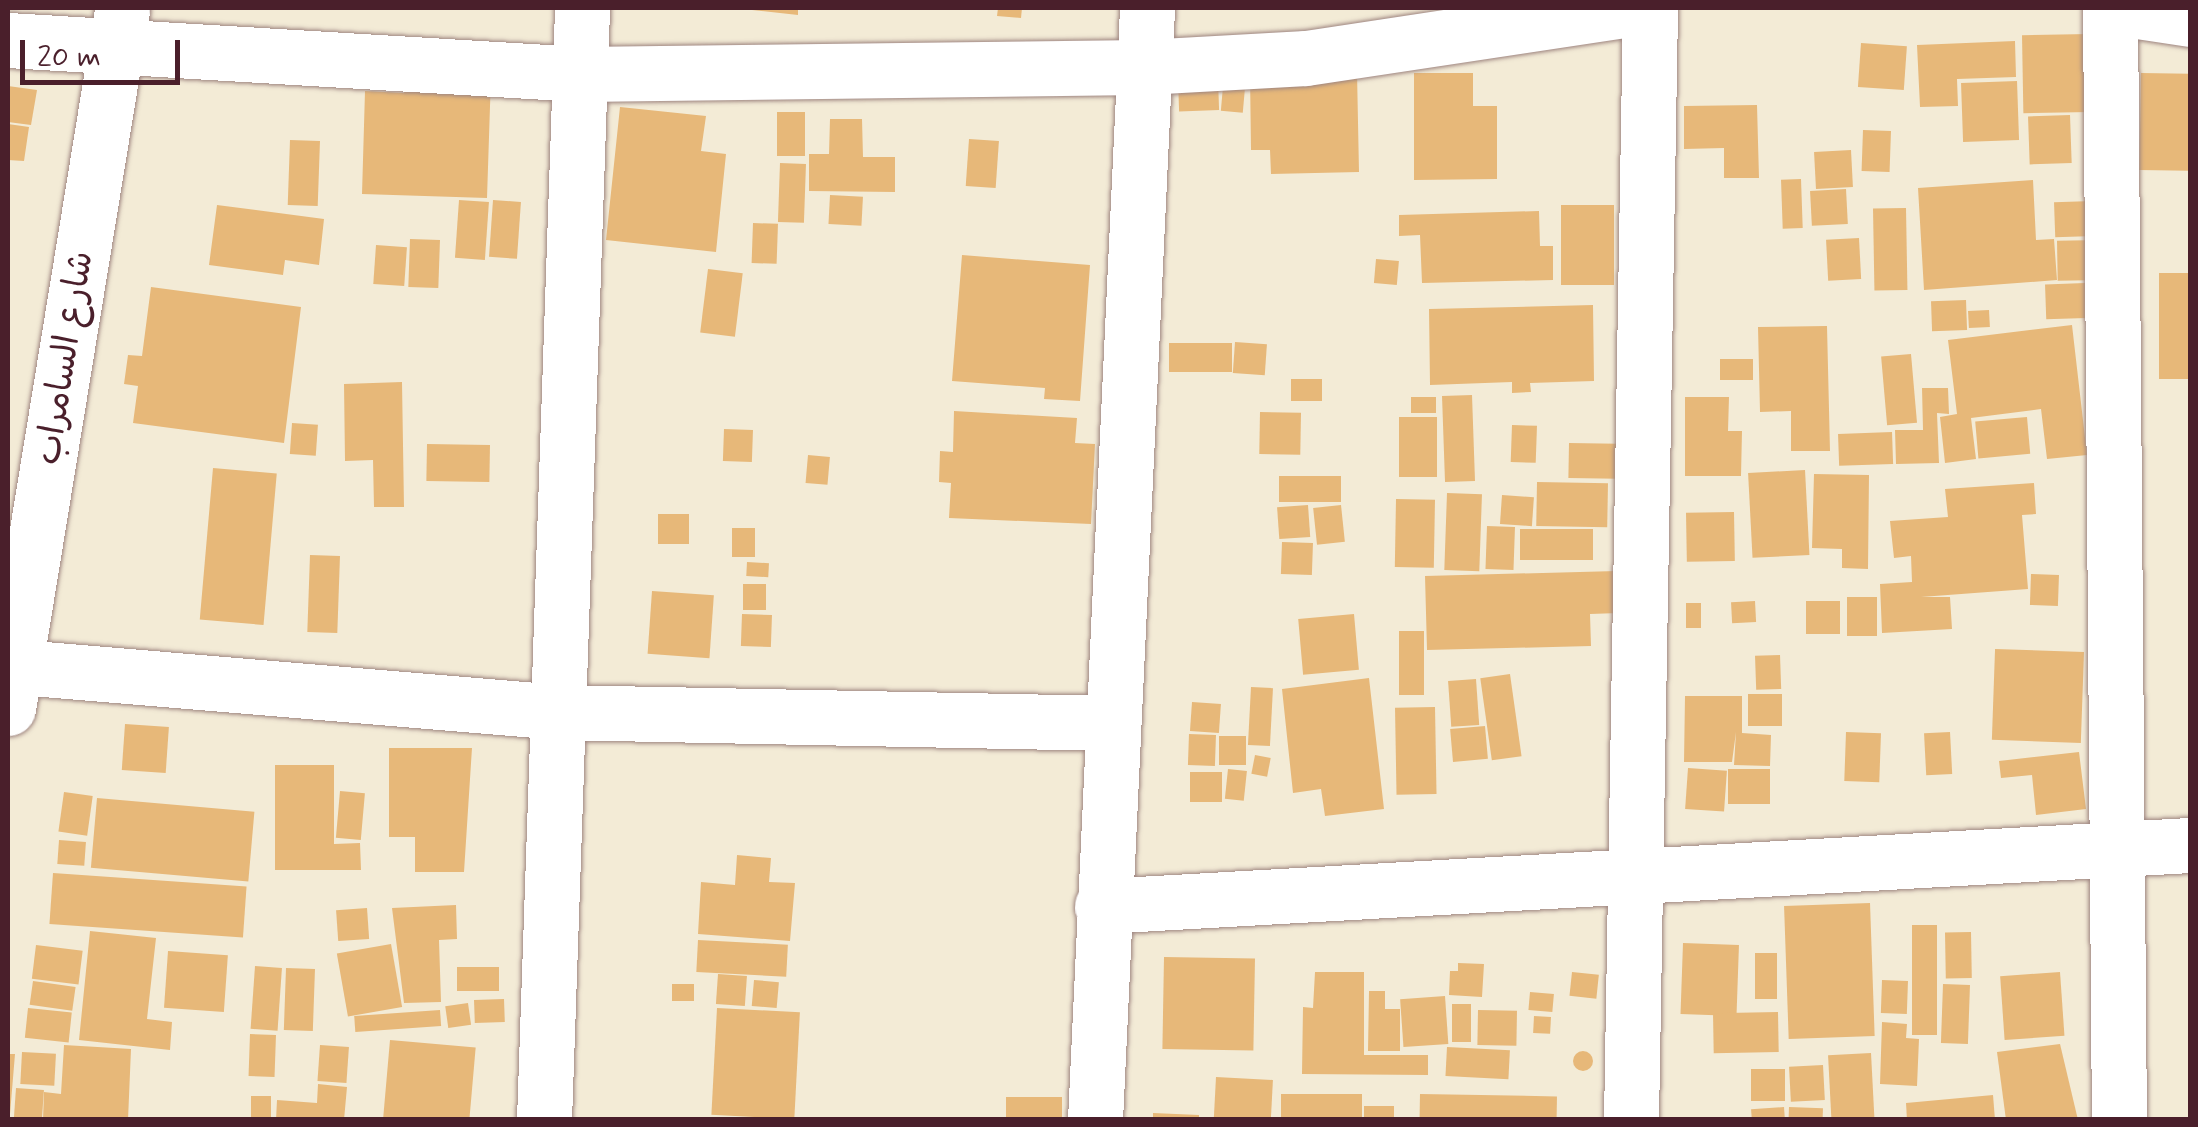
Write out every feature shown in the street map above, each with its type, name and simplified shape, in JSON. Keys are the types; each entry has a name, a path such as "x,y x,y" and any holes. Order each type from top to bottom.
{"street":[{"path":"544,1120 582,8"},
{"path":"1095,1120 1102,906 1147,8"},
{"path":"8,40 119,26 580,74 1144,67 1306,58 1636,8"},
{"path":"1631,1120 1630,872 1650,8"},
{"path":"2119,1120 2113,8 2190,19"},
{"name":"شارع السامراب","path":"10,680 119,26"},
{"path":"10,680 560,712 1111,723"},
{"path":"1102,906 1630,872 2190,845"}],"building":[{"path":"733,8 798,8 798,15"},
{"path":"998,8 1022,8 1021,18 997,16"},
{"path":"2089,34 2090,112 2023,113 2022,35"},
{"path":"2015,41 2016,77 1957,79 1958,106 1920,107 1917,45"},
{"path":"1861,43 1907,46 1904,90 1858,87"},
{"path":"1357,72 1359,172 1271,174 1270,150 1251,150 1250,74"},
{"path":"1414,73 1473,73 1473,106 1497,106 1497,179 1414,180"},
{"path":"2141,73 2190,74 2188,171 2139,170"},
{"path":"1224,75 1246,77 1243,113 1221,111"},
{"path":"491,76 487,198 362,194 365,91 404,93 405,84"},
{"path":"1218,79 1219,110 1179,111 1178,80"},
{"path":"2017,81 2019,140 1963,142 1961,83"},
{"path":"8,86 37,90 31,125 8,122"},
{"path":"1757,105 1759,178 1724,178 1724,148 1684,149 1684,106"},
{"path":"620,107 706,116 701,151 726,154 716,252 606,240"},
{"path":"777,112 805,112 805,156 777,156"},
{"path":"2070,115 2072,163 2030,164 2028,116"},
{"path":"830,119 862,119 863,157 895,157 895,192 809,191 809,154 829,154"},
{"path":"8,124 29,127 24,161 8,160"},
{"path":"1863,130 1891,131 1890,172 1862,171"},
{"path":"969,139 999,141 996,188 966,186"},
{"path":"290,140 320,141 318,206 288,205"},
{"path":"1851,150 1853,187 1816,189 1814,152"},
{"path":"780,163 806,164 804,223 778,222"},
{"path":"1801,179 1803,228 1783,229 1781,180"},
{"path":"2033,180 2036,240 2054,239 2057,280 1924,290 1918,188"},
{"path":"1846,189 1848,224 1812,226 1810,191"},
{"path":"830,195 863,197 861,226 828,224"},
{"path":"459,200 489,202 485,260 455,258"},
{"path":"493,200 521,202 517,259 489,257"},
{"path":"2093,201 2094,236 2055,237 2054,202"},
{"path":"217,205 324,219 319,265 285,260 283,275 209,265"},
{"path":"1561,205 1614,205 1614,285 1561,285"},
{"path":"1906,208 1907,290 1874,291 1873,209"},
{"path":"1539,211 1540,246 1553,246 1553,280 1422,283 1420,235 1399,236 1399,215"},
{"path":"753,223 778,224 777,264 752,263"},
{"path":"1859,238 1861,279 1828,281 1826,240"},
{"path":"410,239 440,240 438,288 408,287"},
{"path":"2101,240 2102,280 2058,281 2057,241"},
{"path":"376,245 407,247 404,286 373,284"},
{"path":"962,255 1090,265 1080,401 1044,399 1045,388 952,381"},
{"path":"1376,259 1399,261 1397,285 1374,283"},
{"path":"708,269 743,273 735,337 700,333"},
{"path":"2159,273 2190,273 2190,379 2159,379"},
{"path":"2085,283 2086,318 2046,319 2045,284"},
{"path":"151,287 301,307 284,443 133,423 138,386 124,384 128,355 142,356"},
{"path":"1966,300 1967,330 1932,331 1931,301"},
{"path":"1593,305 1594,381 1530,383 1531,392 1512,393 1512,382 1430,385 1429,309"},
{"path":"1989,310 1990,327 1969,328 1968,311"},
{"path":"2072,325 2087,455 2047,459 2041,409 1971,418 1976,459 1945,463 1940,417 1957,414 1948,340"},
{"path":"1827,326 1830,451 1791,451 1791,411 1760,412 1758,327"},
{"path":"1235,342 1267,344 1265,375 1233,373"},
{"path":"1169,343 1232,343 1232,372 1169,372"},
{"path":"1911,354 1917,423 1887,425 1881,357"},
{"path":"1720,359 1753,359 1753,380 1720,380"},
{"path":"1291,379 1322,379 1322,401 1291,401"},
{"path":"402,382 404,507 374,507 373,460 345,461 344,384"},
{"path":"1922,388 1948,388 1949,414 1937,413 1939,463 1896,464 1895,430 1923,430"},
{"path":"1472,395 1475,481 1445,482 1442,396"},
{"path":"1411,397 1436,397 1436,413 1411,413"},
{"path":"1685,397 1729,397 1728,431 1742,431 1741,476 1685,476"},
{"path":"954,411 1077,418 1075,443 1095,444 1091,524 949,518 951,483 939,482 940,451 953,452"},
{"path":"1260,412 1301,413 1300,455 1259,454"},
{"path":"1399,417 1437,417 1437,477 1399,477"},
{"path":"2027,417 2030,454 1978,458 1975,422"},
{"path":"292,423 318,425 316,456 290,454"},
{"path":"1512,425 1537,426 1536,463 1511,462"},
{"path":"724,429 753,430 752,462 723,461"},
{"path":"1892,432 1893,464 1839,466 1838,434"},
{"path":"1569,443 1618,444 1617,479 1568,478"},
{"path":"427,444 490,445 489,482 426,481"},
{"path":"808,455 830,457 827,485 806,483"},
{"path":"213,468 277,474 264,625 200,619"},
{"path":"1805,470 1809,555 1753,558 1748,473"},
{"path":"1814,474 1869,475 1868,569 1842,568 1842,549 1812,548"},
{"path":"1279,476 1341,476 1341,502 1279,502"},
{"path":"1537,482 1608,483 1607,527 1536,526"},
{"path":"2034,483 2036,514 2022,515 2028,589 1921,597 1950,597 1952,629 1882,633 1880,584 1912,582 1911,556 1894,558 1890,521 1948,517 1945,489"},
{"path":"1447,493 1482,494 1479,571 1444,570"},
{"path":"1502,495 1534,497 1532,526 1500,524"},
{"path":"1396,499 1435,500 1434,568 1395,567"},
{"path":"1308,505 1310,537 1279,539 1277,507"},
{"path":"1341,505 1345,542 1317,545 1313,508"},
{"path":"1734,512 1735,561 1687,562 1686,513"},
{"path":"658,514 689,514 689,544 658,544"},
{"path":"1487,526 1515,527 1513,570 1485,569"},
{"path":"732,528 755,528 755,557 732,557"},
{"path":"1520,529 1593,529 1593,560 1520,560"},
{"path":"1282,542 1313,543 1312,575 1281,574"},
{"path":"310,555 340,556 337,633 307,632"},
{"path":"747,562 769,563 768,577 746,576"},
{"path":"1617,571 1619,613 1590,614 1591,646 1427,650 1425,576"},
{"path":"2031,574 2059,575 2058,606 2030,605"},
{"path":"743,584 766,584 766,610 743,610"},
{"path":"652,591 714,595 709,658 648,654"},
{"path":"1847,597 1877,597 1877,636 1847,636"},
{"path":"1755,601 1756,622 1732,623 1731,602"},
{"path":"1806,601 1840,601 1840,634 1806,634"},
{"path":"1686,603 1701,603 1701,628 1686,628"},
{"path":"742,614 772,615 771,647 741,646"},
{"path":"1354,614 1359,670 1303,675 1298,619"},
{"path":"1399,631 1424,631 1424,695 1399,695"},
{"path":"1995,649 2084,652 2081,743 1992,740"},
{"path":"1780,655 1781,689 1756,690 1755,656"},
{"path":"1510,674 1522,756 1492,760 1480,678"},
{"path":"1369,678 1384,809 1325,816 1321,789 1293,793 1282,689"},
{"path":"1476,679 1479,725 1451,727 1448,681"},
{"path":"1251,687 1273,688 1270,746 1248,745"},
{"path":"1748,694 1782,694 1782,726 1748,726"},
{"path":"1685,696 1742,696 1742,733 1771,735 1770,766 1734,765 1736,732 1732,762 1684,762"},
{"path":"1192,702 1221,704 1219,733 1190,731"},
{"path":"1435,707 1437,794 1397,795 1395,708"},
{"path":"125,724 169,727 166,773 122,770"},
{"path":"1485,726 1488,759 1453,762 1450,729"},
{"path":"1846,732 1881,733 1879,782 1844,781"},
{"path":"1950,732 1952,774 1926,775 1924,733"},
{"path":"1189,734 1216,735 1215,766 1188,765"},
{"path":"1219,736 1246,736 1246,765 1219,765"},
{"path":"389,748 472,748 464,872 415,872 415,837 389,837"},
{"path":"2079,752 2086,809 2036,815 2032,775 2001,778 1999,761"},
{"path":"1255,755 1271,758 1267,777 1251,774"},
{"path":"275,765 334,765 334,844 360,843 361,870 275,870"},
{"path":"1688,768 1727,771 1724,812 1685,809"},
{"path":"1228,769 1247,771 1244,801 1225,799"},
{"path":"1728,769 1770,769 1770,804 1728,804"},
{"path":"1190,772 1222,772 1222,802 1190,802"},
{"path":"340,791 365,793 361,840 336,838"},
{"path":"64,792 93,796 87,836 58,832"},
{"path":"97,798 254,812 248,882 91,868"},
{"path":"59,840 86,842 84,866 57,864"},
{"path":"737,855 771,858 769,882 795,883 790,941 698,934 701,882 735,885"},
{"path":"53,873 247,887 243,937 49,924"},
{"path":"1870,903 1875,1036 1789,1039 1784,906"},
{"path":"456,905 457,939 439,940 441,1002 404,1003 392,908"},
{"path":"367,908 369,939 338,941 336,910"},
{"path":"1912,925 1937,925 1937,1035 1912,1035"},
{"path":"90,931 156,938 147,1019 172,1022 170,1050 79,1040"},
{"path":"1945,932 1971,932 1972,978 1946,978"},
{"path":"698,940 788,945 786,977 696,972"},
{"path":"1683,943 1739,945 1736,1016 1681,1014"},
{"path":"391,944 402,1007 348,1017 337,954"},
{"path":"36,945 83,951 79,984 32,979"},
{"path":"168,951 228,955 224,1012 164,1008"},
{"path":"1755,953 1777,953 1777,999 1755,999"},
{"path":"1164,957 1255,959 1253,1051 1162,1049"},
{"path":"1458,963 1484,964 1482,997 1449,995 1450,971 1458,971"},
{"path":"255,966 282,968 278,1031 251,1029"},
{"path":"457,967 499,967 499,991 457,991"},
{"path":"286,968 315,969 313,1031 284,1030"},
{"path":"1315,972 1364,972 1364,1055 1428,1055 1428,1075 1302,1074 1303,1007 1313,1008"},
{"path":"1572,972 1599,975 1596,999 1569,996"},
{"path":"2060,972 2064,1036 2005,1040 2000,976"},
{"path":"718,974 747,976 745,1006 716,1004"},
{"path":"754,980 779,982 777,1008 752,1006"},
{"path":"1882,980 1908,981 1907,1014 1881,1013"},
{"path":"33,981 76,987 72,1011 30,1005"},
{"path":"672,984 694,984 694,1001 672,1001"},
{"path":"1943,984 1970,985 1968,1044 1941,1043"},
{"path":"1369,991 1385,991 1385,1009 1400,1009 1400,1051 1368,1051"},
{"path":"1530,992 1554,994 1552,1012 1528,1010"},
{"path":"1445,996 1448,1044 1403,1047 1400,999"},
{"path":"504,999 505,1022 475,1023 474,1000"},
{"path":"468,1003 471,1025 448,1028 445,1006"},
{"path":"1452,1004 1471,1004 1471,1042 1452,1042"},
{"path":"28,1008 72,1013 69,1042 25,1038"},
{"path":"717,1008 800,1012 794,1119 711,1115"},
{"path":"440,1010 441,1026 355,1032 354,1016"},
{"path":"1478,1010 1517,1011 1516,1046 1477,1045"},
{"path":"1778,1012 1779,1052 1714,1053 1713,1013"},
{"path":"1534,1016 1551,1017 1550,1034 1533,1033"},
{"path":"1882,1022 1907,1024 1906,1038 1919,1039 1917,1086 1880,1084"},
{"path":"250,1034 276,1035 275,1077 249,1076"},
{"path":"390,1040 476,1047 469,1120 383,1120"},
{"path":"2060,1044 2078,1120 2006,1120 1997,1052"},
{"path":"64,1045 131,1049 128,1120 43,1120 44,1092 61,1094"},
{"path":"320,1045 349,1047 346,1083 317,1081"},
{"path":"1447,1047 1510,1050 1508,1079 1445,1076"},
{"path":"1583,1051 1593,1061 1583,1071 1573,1061"},
{"path":"22,1052 56,1054 54,1086 20,1084"},
{"path":"1871,1053 1875,1120 1831,1120 1828,1055"},
{"path":"8,1054 15,1054 10,1114 8,1114"},
{"path":"1823,1065 1825,1100 1791,1102 1789,1067"},
{"path":"1751,1069 1785,1069 1785,1101 1751,1101"},
{"path":"1216,1077 1273,1080 1271,1120 1214,1120"},
{"path":"318,1084 347,1087 344,1120 276,1120 277,1100 317,1103"},
{"path":"16,1088 44,1090 42,1119 14,1117"},
{"path":"1281,1094 1362,1094 1362,1120 1281,1120"},
{"path":"1420,1094 1557,1096 1557,1120 1420,1120"},
{"path":"1993,1095 1995,1120 1907,1120 1906,1103"},
{"path":"251,1096 271,1096 271,1120 251,1120"},
{"path":"1006,1097 1062,1097 1062,1120 1006,1120"},
{"path":"1364,1106 1394,1106 1394,1120 1364,1120"},
{"path":"1784,1107 1785,1120 1752,1120 1751,1109"},
{"path":"1789,1107 1823,1108 1823,1120 1789,1120"},
{"path":"1153,1113 1199,1115 1199,1120 1153,1120"}]}
